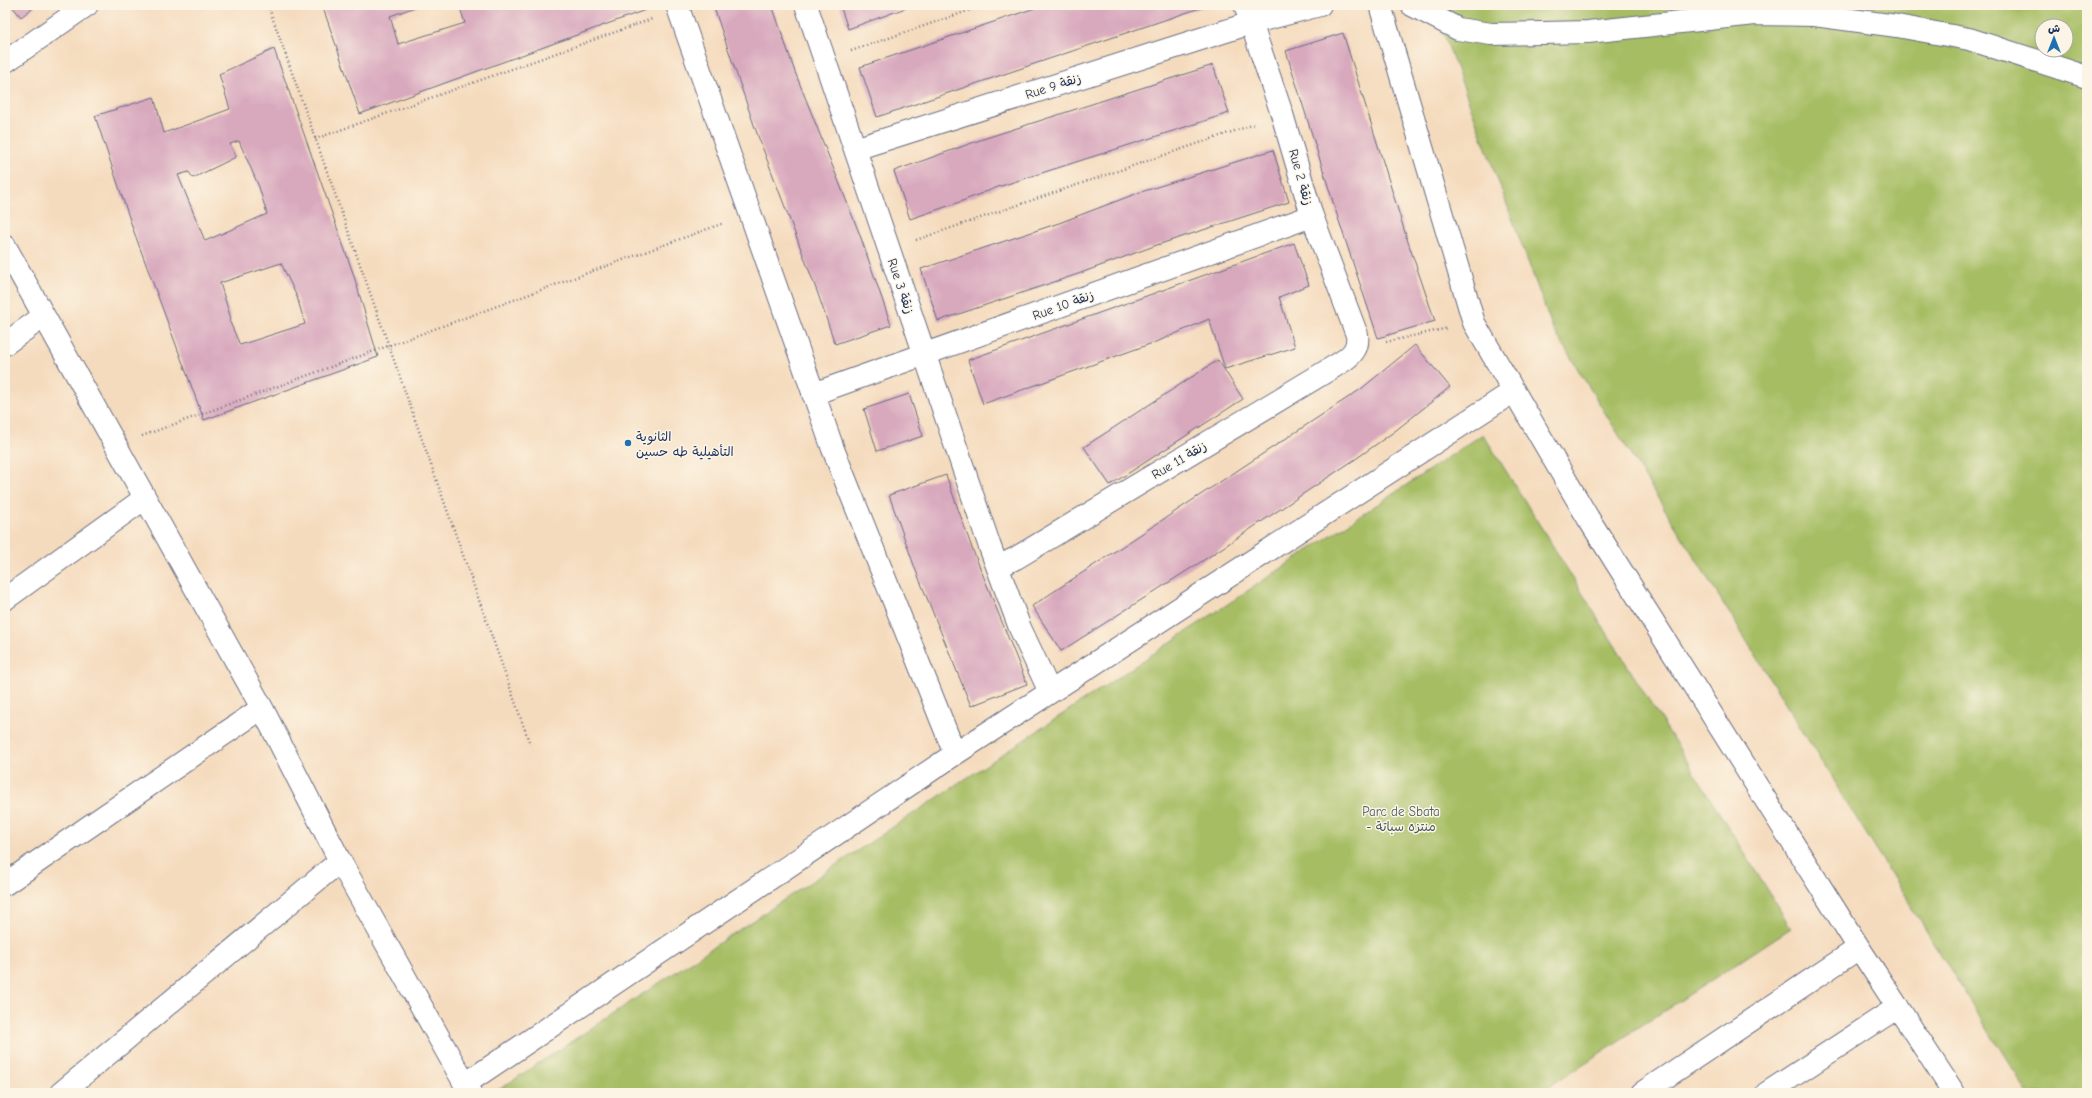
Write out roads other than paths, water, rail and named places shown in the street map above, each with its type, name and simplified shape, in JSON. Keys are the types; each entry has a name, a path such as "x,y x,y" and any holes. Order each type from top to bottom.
{"street":[{"path":"7,57 87,5"},
{"name":"Rue 3 زنقة","path":"806,5 924,355 998,567 1020,628 1050,692"},
{"name":"Rue 9 زنقة","path":"855,149 1248,14 1320,5"},
{"path":"1380,5 1474,323 1588,518 1859,948 1954,1093"},
{"path":"1412,5 1458,29 1507,35 1588,32 1755,14 1814,15 1897,26 1969,39 2087,76"},
{"path":"678,7 833,450 955,754"},
{"name":"Rue 2 زنقة","path":"1248,14 1282,114 1312,216 1357,334 1356,348"},
{"name":"Rue 10 زنقة","path":"813,394 1312,216"},
{"path":"5,246 262,708 340,861 467,1088 955,754 1514,391"},
{"path":"5,344 44,316"},
{"name":"Rue 11 زنقة","path":"998,567 1016,558 1340,363 1352,354 1356,348"},
{"path":"5,599 145,498"},
{"path":"5,884 262,708"},
{"path":"61,1093 340,861"},
{"path":"1642,1093 1859,948"},
{"path":"1767,1093 1898,1007"}],"place":[{"name":"الثانوية التأهيلية طه حسين","path":"628,443"}],"park label":[{"name":"Parc de Sbata - منتزه سباتة","path":"1401,818"}]}
